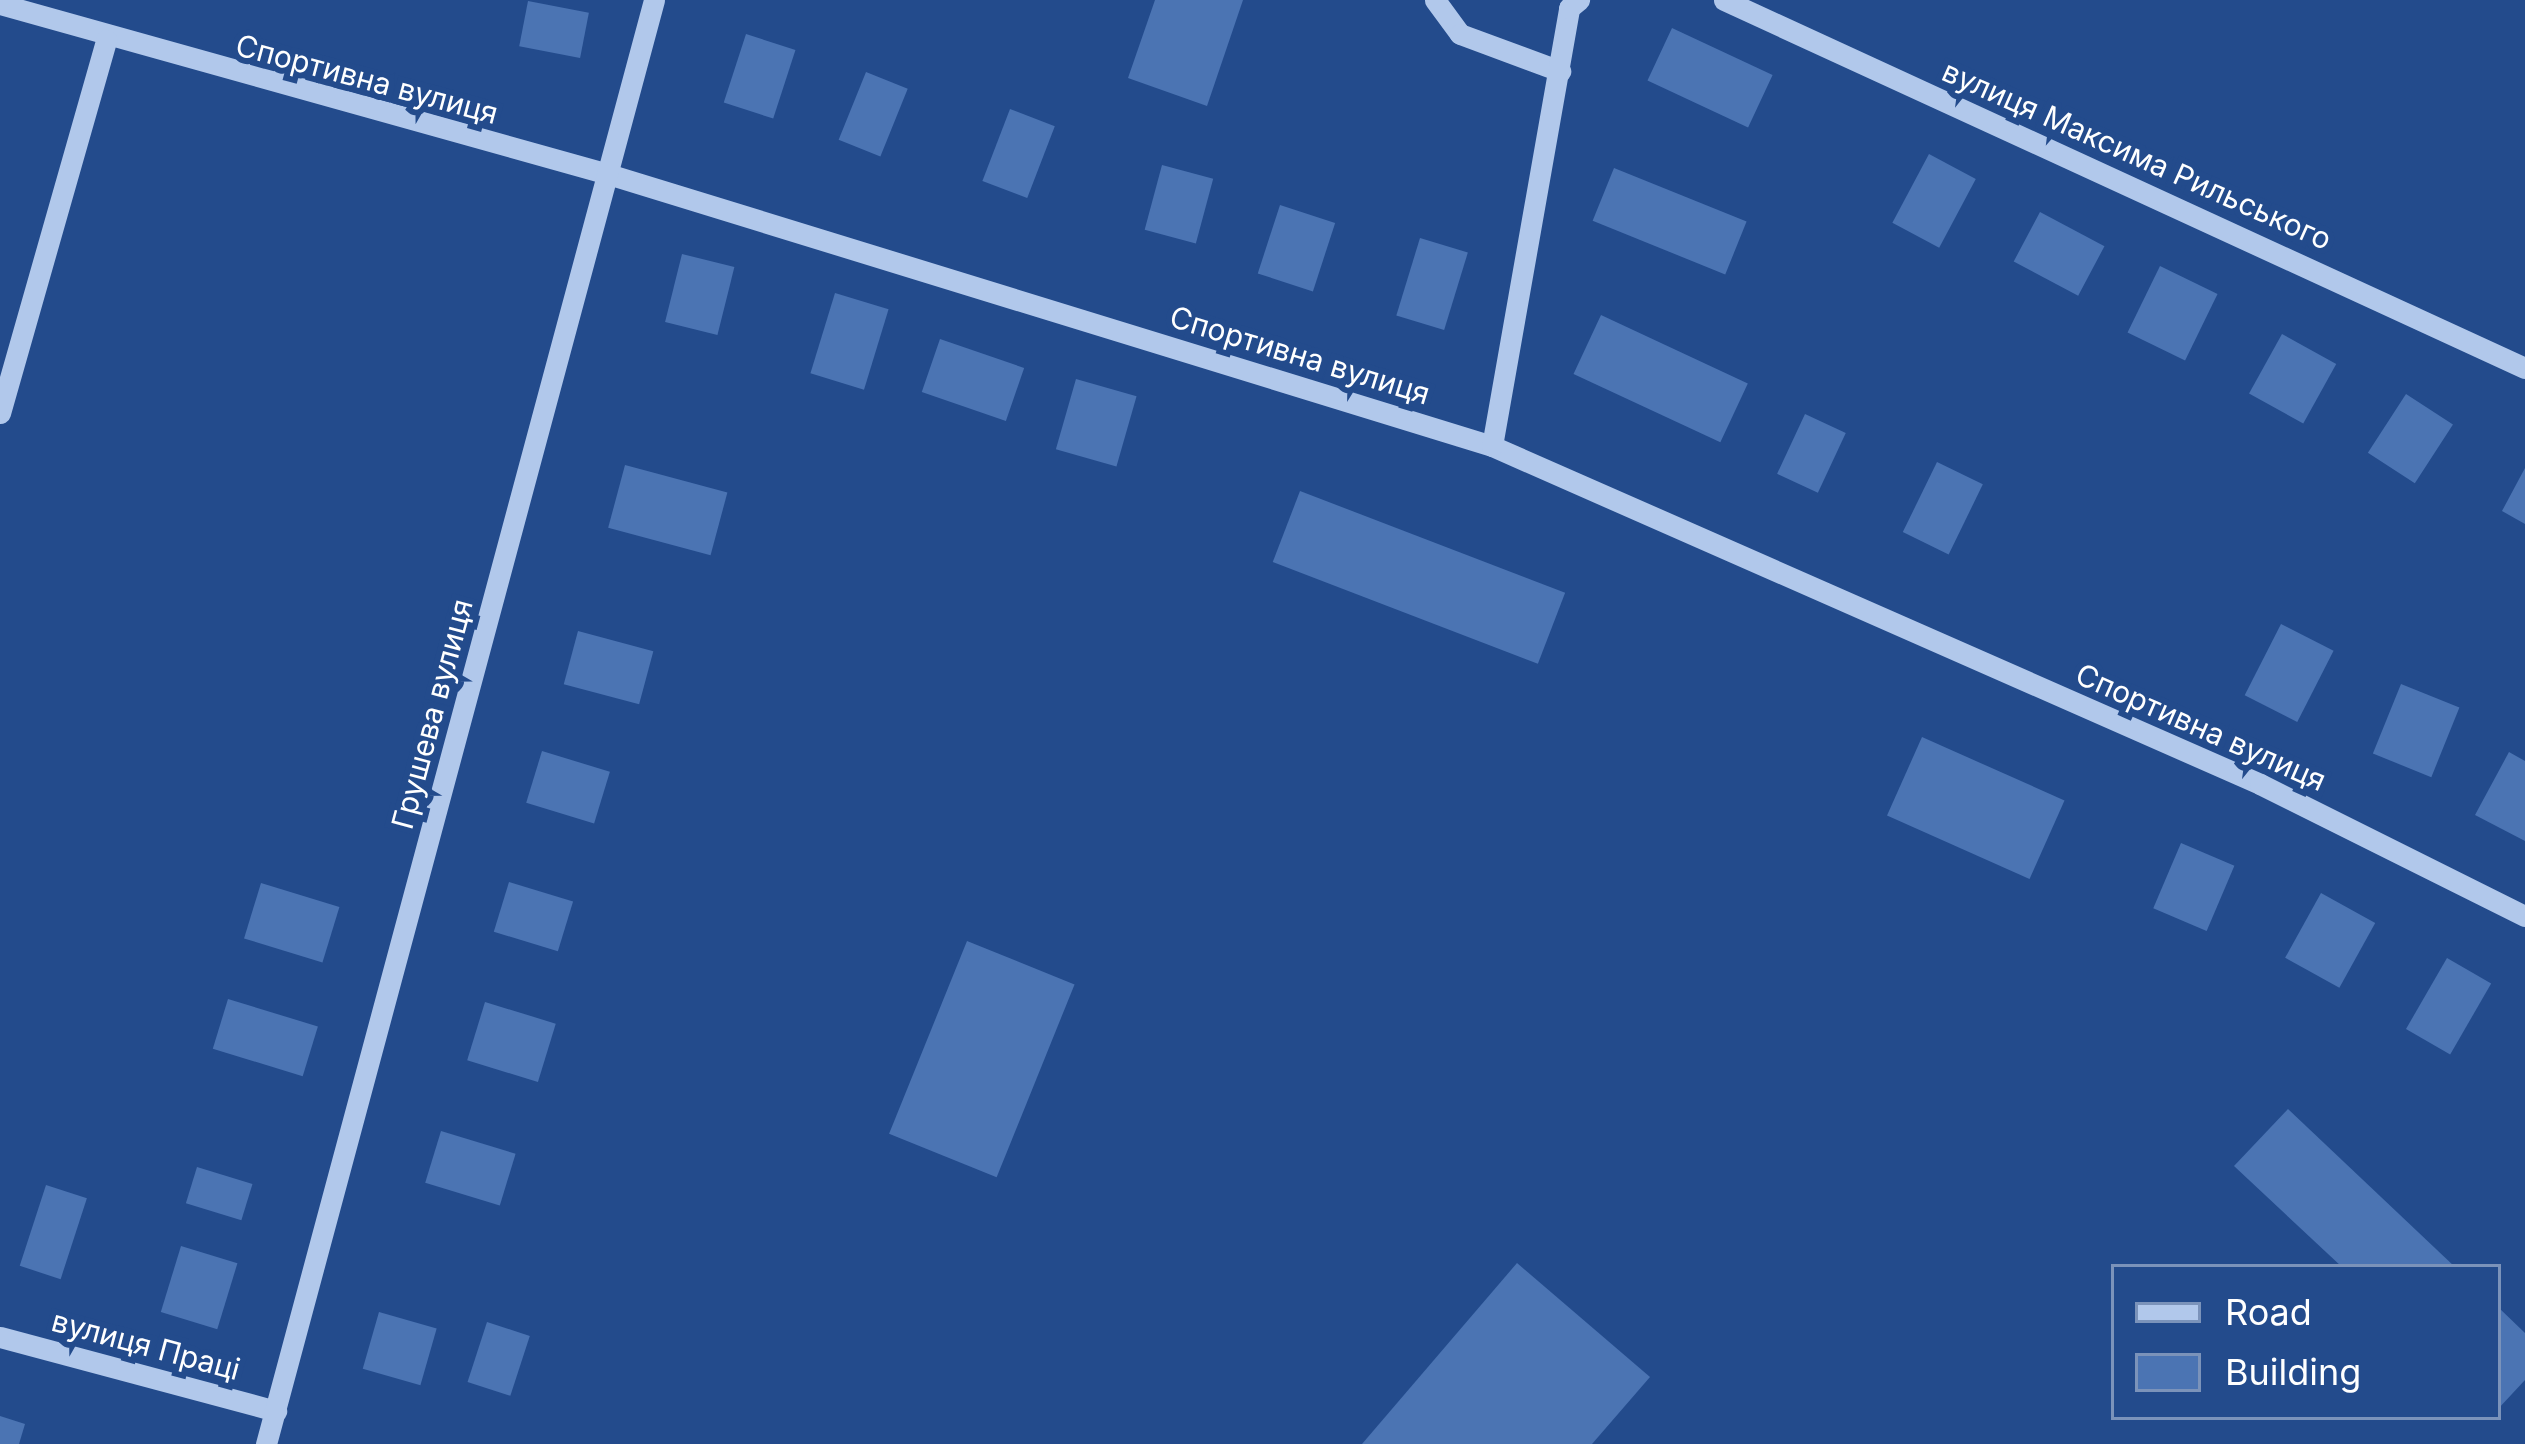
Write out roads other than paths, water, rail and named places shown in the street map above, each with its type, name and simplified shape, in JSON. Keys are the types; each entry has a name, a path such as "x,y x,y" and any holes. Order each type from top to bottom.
{"street":[{"name":"Грушева вулиця","path":"266,1444 655,0"},
{"path":"1435,0 1460,34 1560,71"},
{"path":"1492,446 1569,8 1579,0"},
{"name":"вулиця Максима Рильського","path":"1724,0 2525,368"},
{"name":"Спортивна вулиця","path":"0,4 106,40 608,174 1492,446 2260,784 2525,916"},
{"path":"0,412 106,40"},
{"name":"вулиця Праці","path":"0,1337 276,1411"}]}
